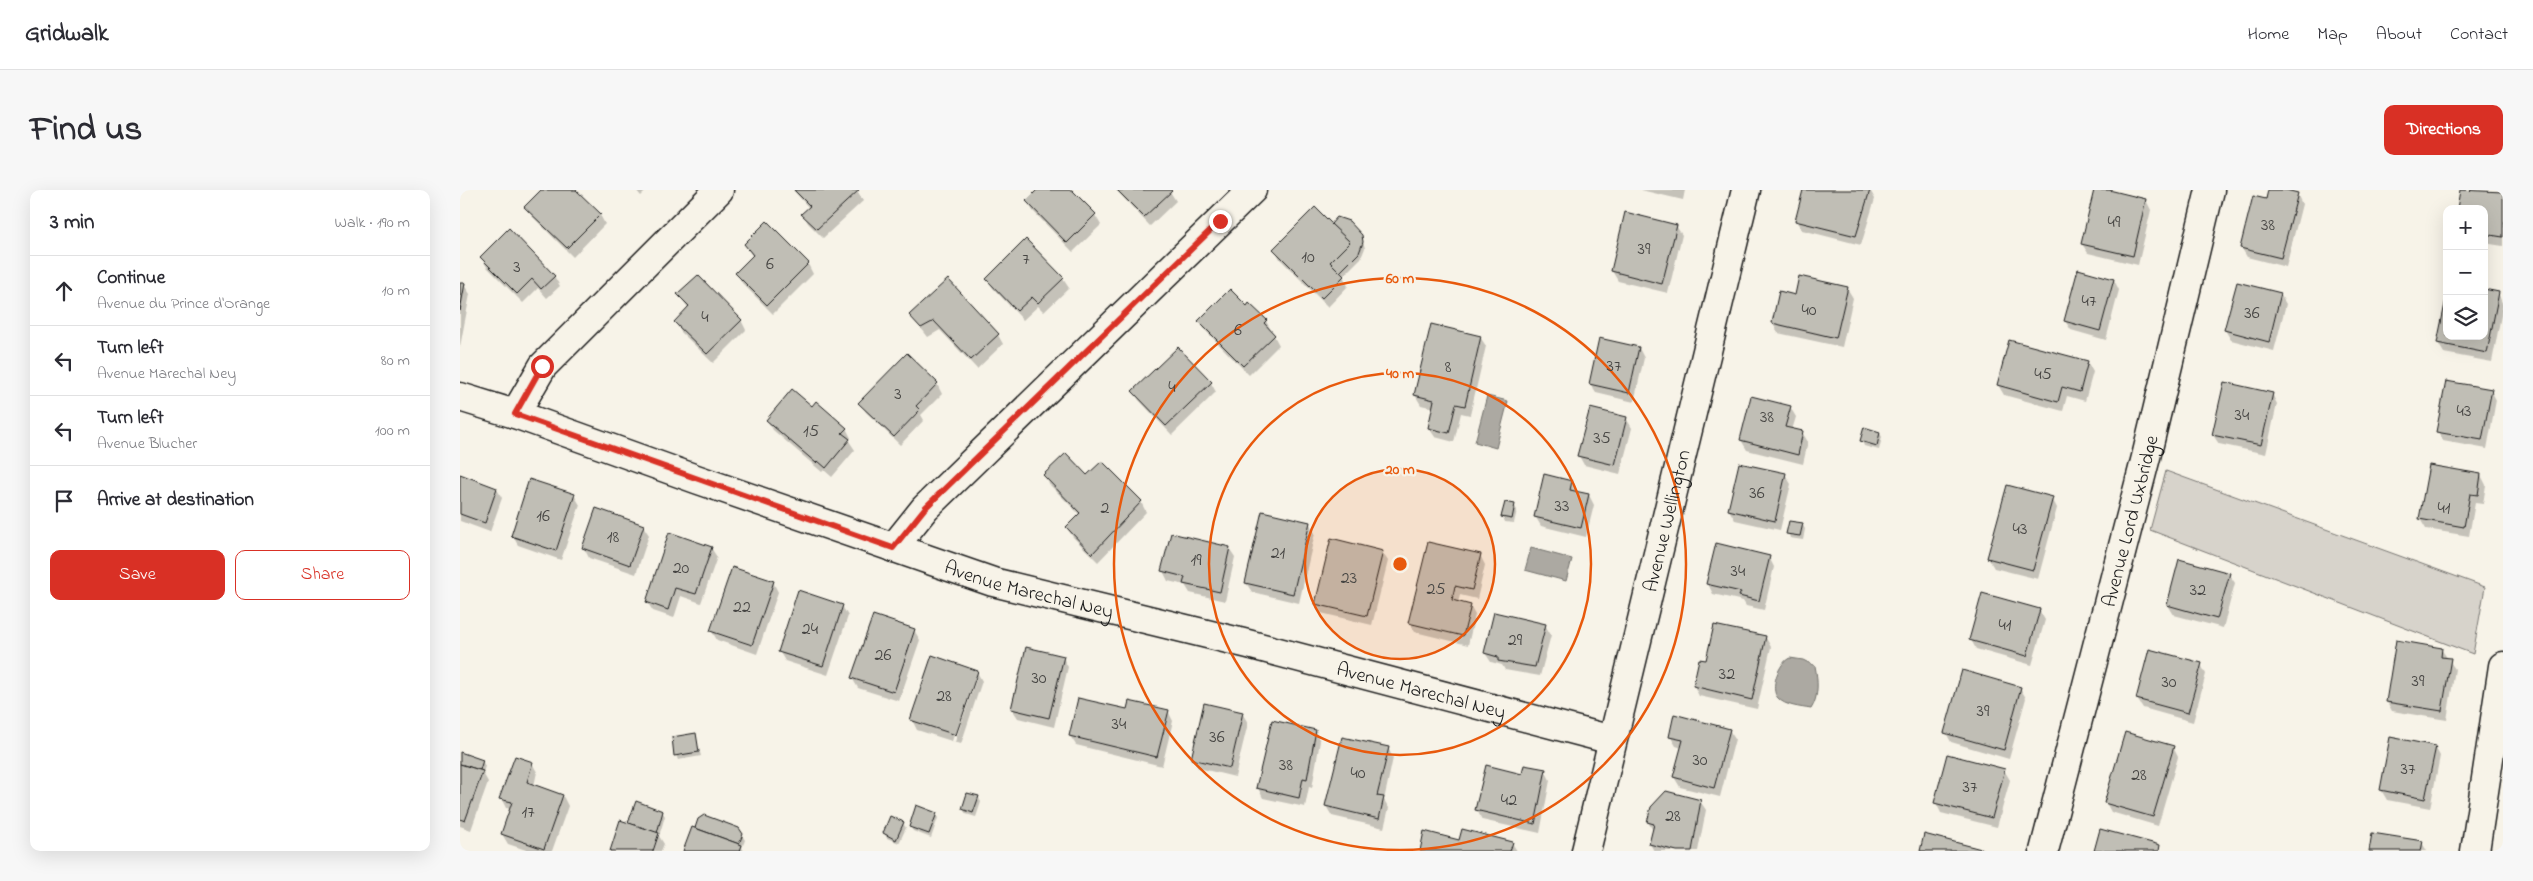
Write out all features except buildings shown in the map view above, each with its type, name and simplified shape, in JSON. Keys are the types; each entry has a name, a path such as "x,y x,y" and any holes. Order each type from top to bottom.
{"street":[{"path":"515,414 542,366 719,190"},
{"path":"893,548 925,508 1252,190"},
{"name":"Avenue Wellington","path":"1586,851 1746,190"},
{"name":"Avenue Lord Uxbridge","path":"2044,851 2146,457 2210,190"},
{"name":"Avenue Marechal Ney","path":"460,397 515,414 992,582 1248,644 1612,740"},
{"path":"2475,851 2503,666"}],"shaded area":[{"path":"1487,396 1508,401 1496,448 1475,442"},
{"path":"2166,471 2485,587 2473,654 2150,530"},
{"path":"1531,548 1572,559 1566,581 1525,570"},
{"path":"1790,658 1803,660 1815,666 1817,688 1814,704 1811,709 1785,703 1775,694 1776,676 1782,665"}],"route":[{"path":"542,366 515,414 696,480 893,548 925,508 1220,221"}]}
